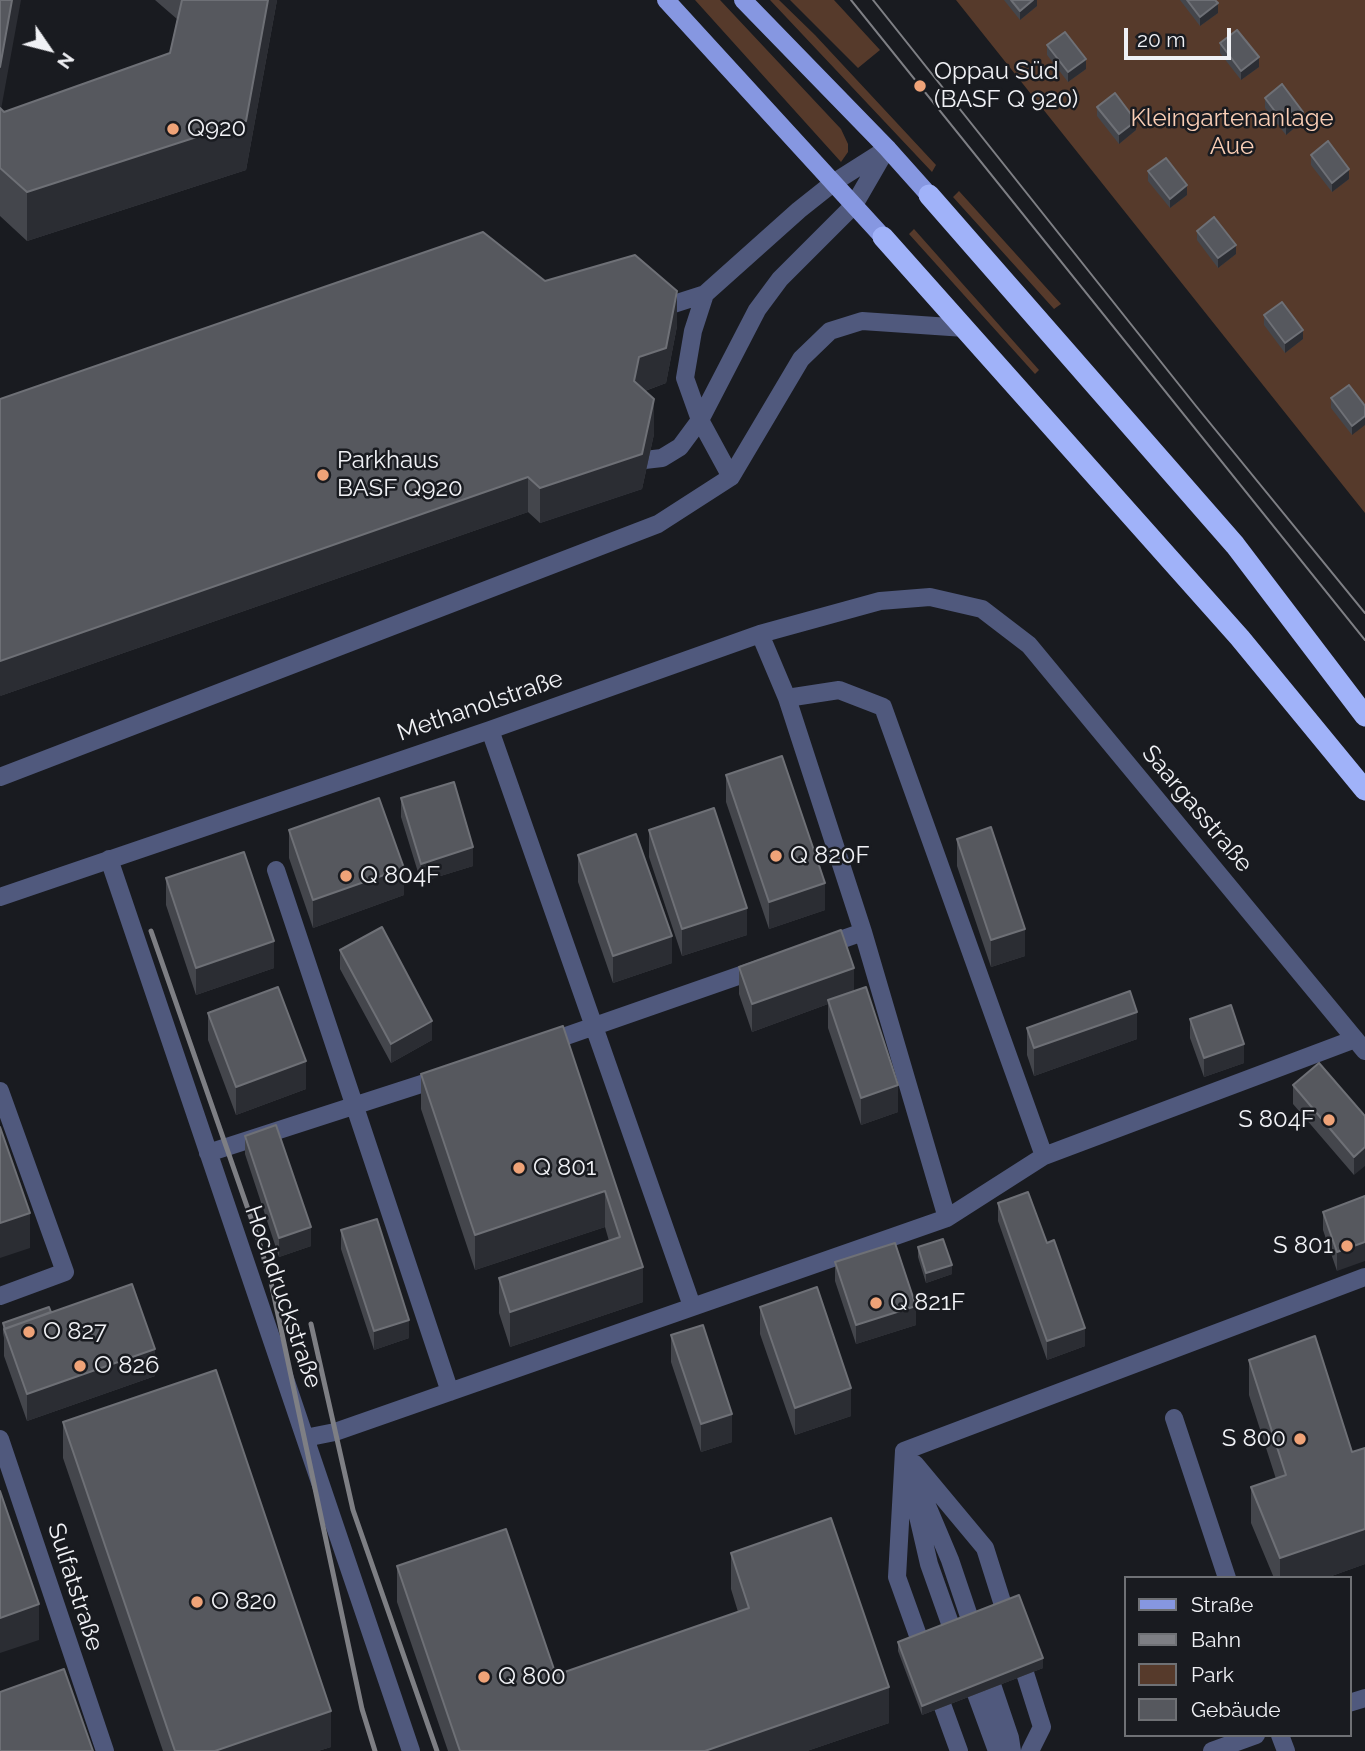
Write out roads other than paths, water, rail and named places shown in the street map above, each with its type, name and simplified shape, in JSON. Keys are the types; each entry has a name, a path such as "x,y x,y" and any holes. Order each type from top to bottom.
{"highway":[{"path":"929,195 1235,545 1365,716"},
{"path":"883,237 1240,638 1365,790"}],"main road":[{"path":"666,0 883,237"},
{"path":"743,0 929,195"}],"street":[{"path":"639,315 705,293 799,210 833,183 887,148"},
{"path":"608,463 649,461 662,458 680,447 700,420 757,310 780,279 854,205 887,148"},
{"path":"705,293 693,331 685,378 700,420 731,477"},
{"path":"3,772 658,524 731,477 801,359 831,331 862,321 965,327"},
{"name":"Methanolstraße","path":"0,897 490,730 760,634 880,601 930,597 982,608"},
{"name":"Saargasstraße","path":"982,608 1029,645 1360,1045"},
{"path":"760,634 787,698 863,932 947,1218"},
{"path":"787,698 839,690 883,707 1044,1156"},
{"path":"490,730 692,1306"},
{"name":"Hochdruckstraße","path":"109,859 411,1751"},
{"path":"276,870 450,1392"},
{"path":"812,950 863,932"},
{"path":"532,1048 774,964"},
{"path":"305,1438 335,1432 947,1218 1044,1156 1360,1045"},
{"path":"208,1153 456,1072"},
{"path":"0,1091 65,1272 0,1296"},
{"path":"904,1451 1365,1277"},
{"path":"1174,1418 1226,1576"},
{"name":"Sulfatstraße","path":"0,1439 71,1677 105,1751"},
{"path":"904,1451 897,1577 958,1751"},
{"path":"904,1451 929,1564 997,1751"},
{"path":"904,1451 950,1560 1010,1738 1012,1751"},
{"path":"904,1451 985,1548 1042,1727 1030,1751"},
{"path":"1212,1751 1250,1737"}],"tram line":[{"path":"851,0 1365,640"},
{"path":"873,0 1196,406 1365,613"}],"railway":[{"path":"151,931 271,1282 362,1709 375,1751"},
{"path":"311,1324 353,1510 437,1751"}],"place":[{"name":"Oppau Süd (BASF Q 920)","path":"920,86"},
{"name":"Q920","path":"173,129"},
{"name":"Parkhaus BASF Q920","path":"323,475"},
{"name":"Q 820F","path":"776,856"},
{"name":"Q 804F","path":"346,876"},
{"name":"S 804F","path":"1329,1120"},
{"name":"Q 801","path":"519,1168"},
{"name":"S 801","path":"1347,1246"},
{"name":"Q 821F","path":"876,1303"},
{"name":"O 827","path":"29,1332"},
{"name":"O 826","path":"80,1366"},
{"name":"S 800","path":"1300,1439"},
{"name":"O 820","path":"197,1602"},
{"name":"Q 800","path":"484,1677"}],"park label":[{"name":"Kleingartenanlage Aue","path":"1232,133"}]}
